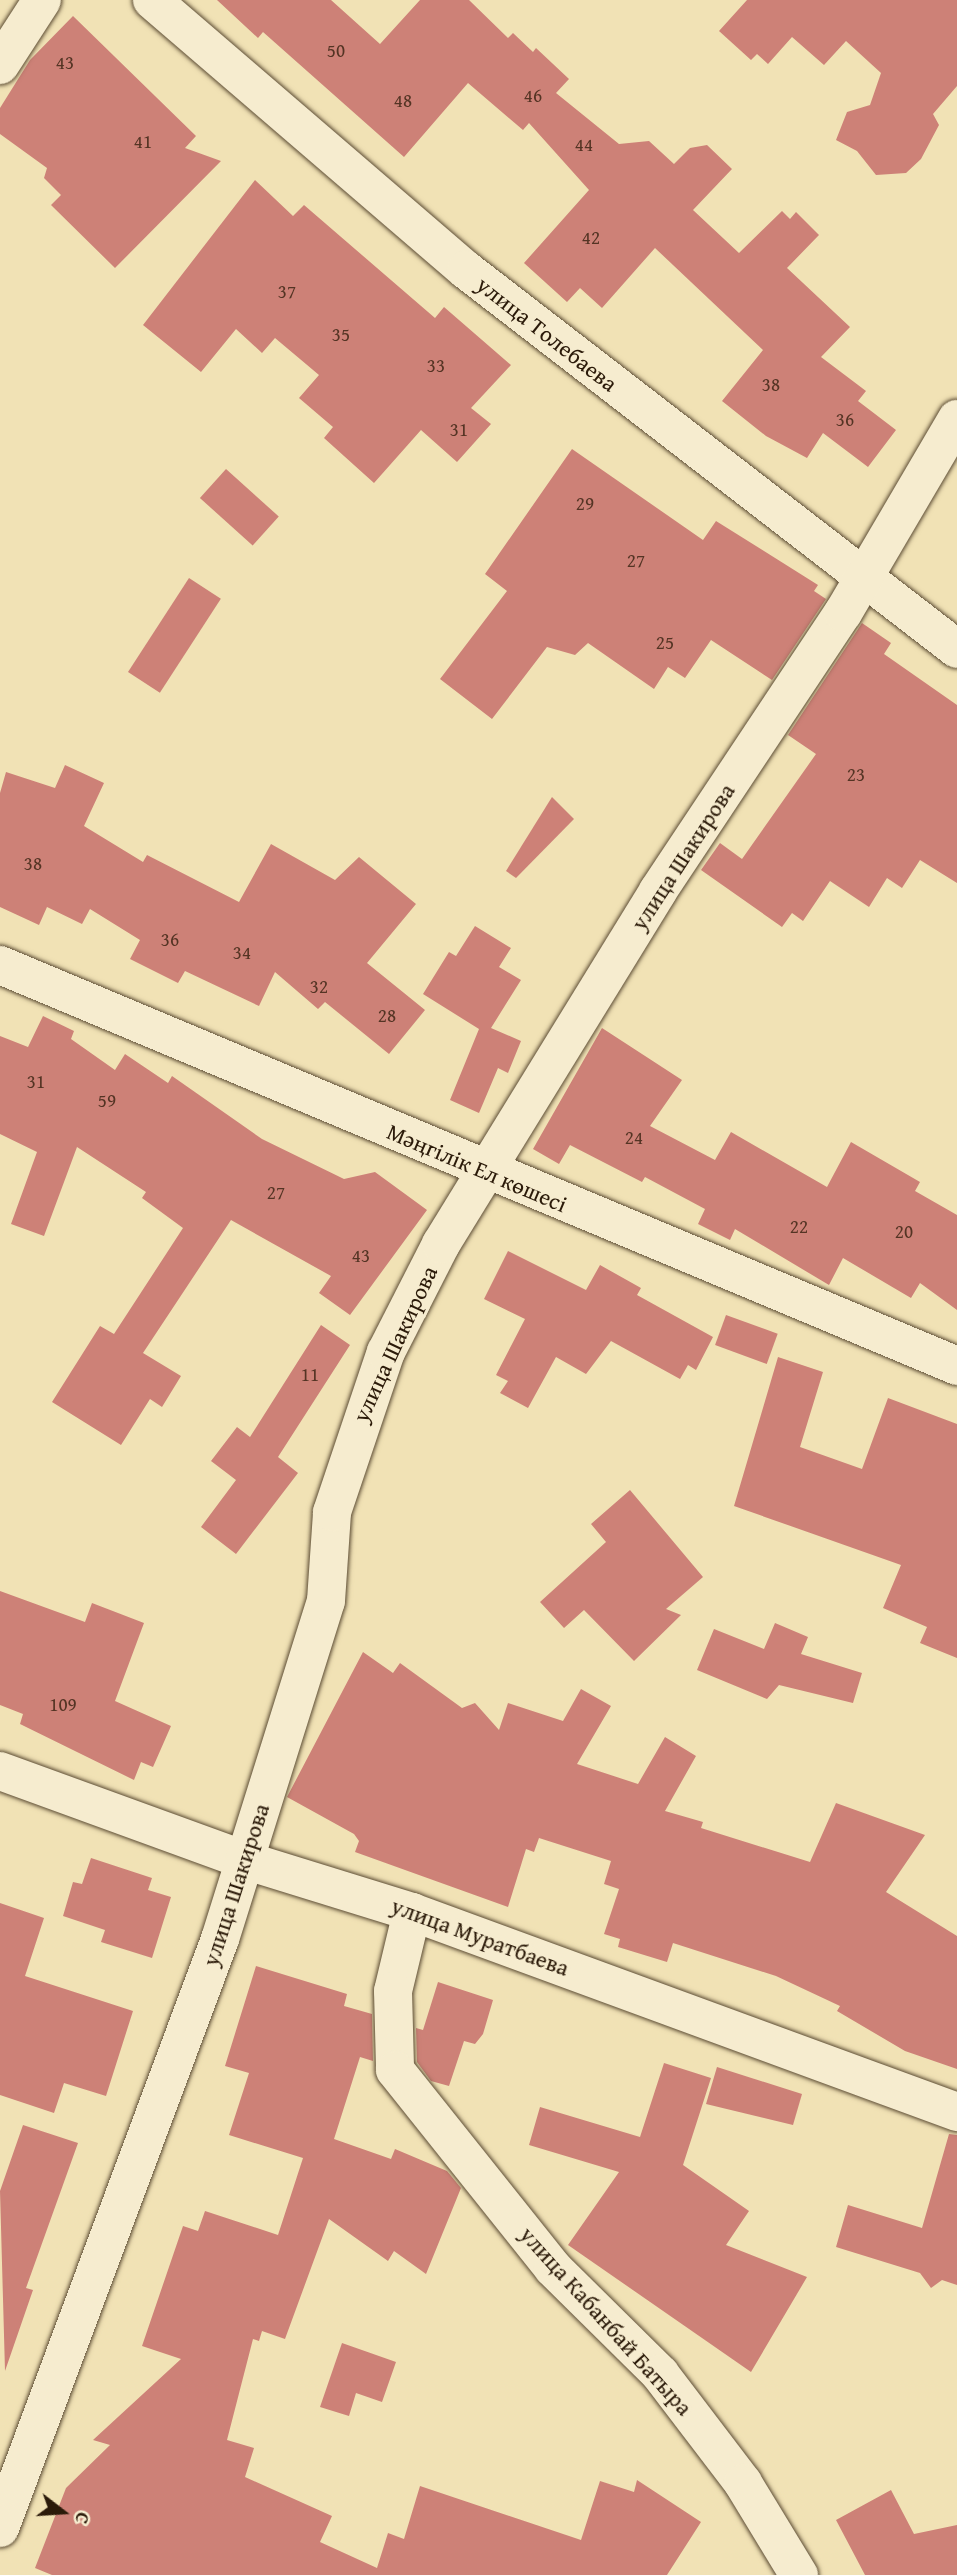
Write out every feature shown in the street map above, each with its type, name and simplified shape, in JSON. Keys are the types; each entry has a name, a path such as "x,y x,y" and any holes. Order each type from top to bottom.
{"street":[{"path":"0,65 41,0"},
{"name":"улица Толебаева","path":"152,0 466,270 858,578 957,649"},
{"name":"улица Шакирова","path":"0,2528 244,1860 326,1601 332,1512 358,1420 441,1244 490,1174 659,891 843,613 858,578 957,419"},
{"name":"Мәңгілік Ел көшесі","path":"0,965 490,1174 957,1366"},
{"name":"улица Муратбаева","path":"0,1771 244,1860 412,1912 957,2112"},
{"name":"улица Кабанбай Батыра","path":"412,1912 393,1991 395,2070 553,2268 660,2374 743,2483 799,2575"}],"building":[{"path":"217,0 331,0 380,44 420,0 469,0 508,38 513,33 533,52 536,48 569,79 556,93 619,144 649,141 674,164 690,148 707,145 732,169 693,210 739,253 782,211 790,219 796,212 819,235 787,268 850,327 821,357 866,391 858,401 896,430 868,467 823,433 807,458 766,436 722,401 763,350 655,248 602,308 580,288 567,302 524,263 589,190 529,123 523,130 468,83 404,157 263,32 258,38"},
{"path":"747,0 957,0 957,86 933,114 939,125 921,159 906,173 876,175 857,151 836,140 847,112 870,105 881,73 846,41 824,65 792,37 768,64 757,54 751,60 719,31"},
{"path":"73,16 196,136 185,148 221,161 115,268 51,205 61,195 44,178 47,168 0,134 0,108 30,60"},
{"path":"255,180 293,216 304,205 435,318 444,307 511,365 471,408 491,424 457,462 421,430 374,483 324,438 333,427 299,398 319,375 275,338 262,353 236,329 201,372 143,325"},
{"path":"572,449 703,540 716,521 818,585 814,591 826,599 772,680 711,640 685,678 668,667 654,689 588,643 575,655 547,647 492,719 440,679 507,591 485,574"},
{"path":"226,469 279,517 253,545 200,498"},
{"path":"189,578 221,599 160,693 128,672"},
{"path":"862,623 891,643 884,654 957,705 957,883 920,860 902,888 887,878 869,907 830,881 803,921 792,913 782,927 701,870 720,843 742,859 816,754 788,735"},
{"path":"65,765 104,783 84,826 143,862 147,855 239,902 271,844 335,880 359,857 416,904 367,963 425,1010 389,1054 325,1002 318,1009 275,972 259,1006 185,971 178,983 130,959 140,940 90,909 82,924 47,907 39,925 0,907 0,793 6,772 55,788"},
{"path":"552,797 574,819 516,878 506,871"},
{"path":"475,926 511,948 499,967 521,980 491,1028 521,1041 508,1073 498,1068 479,1113 450,1100 479,1029 423,994 449,952 456,956"},
{"path":"43,1016 74,1031 71,1039 115,1070 125,1054 168,1083 172,1076 262,1139 344,1179 375,1172 427,1210 350,1315 319,1293 331,1276 231,1220 143,1353 181,1376 162,1407 150,1399 121,1445 52,1402 100,1326 114,1334 183,1228 142,1198 146,1192 77,1147 44,1236 11,1224 37,1152 0,1134 0,1036 28,1047"},
{"path":"602,1028 682,1080 650,1126 715,1160 731,1132 827,1187 851,1142 920,1182 915,1191 957,1215 957,1310 920,1283 911,1298 843,1258 829,1285 735,1229 730,1240 698,1224 705,1209 645,1177 642,1182 570,1145 559,1164 533,1149"},
{"path":"508,1251 586,1290 600,1265 641,1288 637,1295 713,1337 696,1370 688,1365 680,1379 611,1341 586,1374 556,1357 528,1408 500,1393 508,1381 496,1375 525,1319 484,1299"},
{"path":"726,1315 778,1334 767,1364 715,1345"},
{"path":"321,1325 350,1345 278,1457 298,1473 236,1554 201,1527 236,1480 211,1461 237,1427 250,1437"},
{"path":"778,1357 823,1372 800,1447 862,1469 888,1398 957,1424 957,1658 920,1643 927,1627 883,1608 901,1565 734,1506"},
{"path":"630,1490 703,1577 666,1609 681,1615 634,1661 584,1610 564,1628 540,1602 606,1542 591,1524"},
{"path":"0,1591 85,1622 92,1603 144,1623 115,1701 171,1726 153,1767 141,1762 134,1780 20,1724 23,1714 0,1705"},
{"path":"775,1623 808,1637 801,1654 862,1673 853,1703 779,1685 767,1699 697,1670 714,1629 764,1649"},
{"path":"363,1652 393,1673 400,1663 462,1708 475,1703 499,1730 508,1703 563,1721 581,1689 611,1706 577,1764 638,1784 665,1737 696,1756 665,1811 703,1822 701,1828 810,1862 836,1803 925,1835 886,1892 957,1936 957,2069 905,2051 837,2011 840,2006 776,1976 673,1943 667,1962 618,1947 620,1939 604,1934 619,1889 604,1884 611,1861 539,1838 534,1852 526,1849 508,1907 355,1852 359,1841 354,1834 287,1797"},
{"path":"91,1858 152,1878 148,1890 171,1897 152,1958 101,1942 105,1930 63,1916 73,1882 82,1884"},
{"path":"0,1903 44,1918 25,1976 133,2011 106,2096 64,2083 54,2113 0,2095"},
{"path":"256,1966 347,1994 344,2006 372,2014 373,2061 360,2057 334,2139 391,2159 395,2149 447,2171 461,2188 426,2274 394,2251 388,2261 329,2219 285,2339 262,2331 259,2341 253,2339 227,2440 254,2448 245,2477 332,2516 320,2542 377,2568 388,2533 404,2539 420,2486 581,2540 600,2481 634,2492 637,2480 701,2522 667,2575 52,2575 35,2568 66,2488 110,2445 93,2440 181,2359 142,2346 183,2226 198,2231 205,2211 278,2235 303,2158 229,2135 249,2073 225,2066"},
{"path":"438,1982 493,2000 483,2034 475,2044 464,2041 449,2086 431,2081 417,2062 416,2028 423,2030"},
{"path":"664,2063 711,2078 683,2165 749,2211 726,2245 807,2277 751,2372 568,2245 619,2172 529,2145 540,2107 640,2137"},
{"path":"717,2067 802,2094 793,2125 706,2104"},
{"path":"23,2125 78,2143 26,2288 33,2290 5,2371 0,2191"},
{"path":"949,2134 957,2135 957,2285 942,2280 931,2288 920,2273 836,2247 848,2205 922,2228"},
{"path":"342,2343 396,2362 382,2402 356,2393 349,2416 320,2407"},
{"path":"891,2490 914,2534 957,2525 957,2575 865,2575 836,2520"}]}
